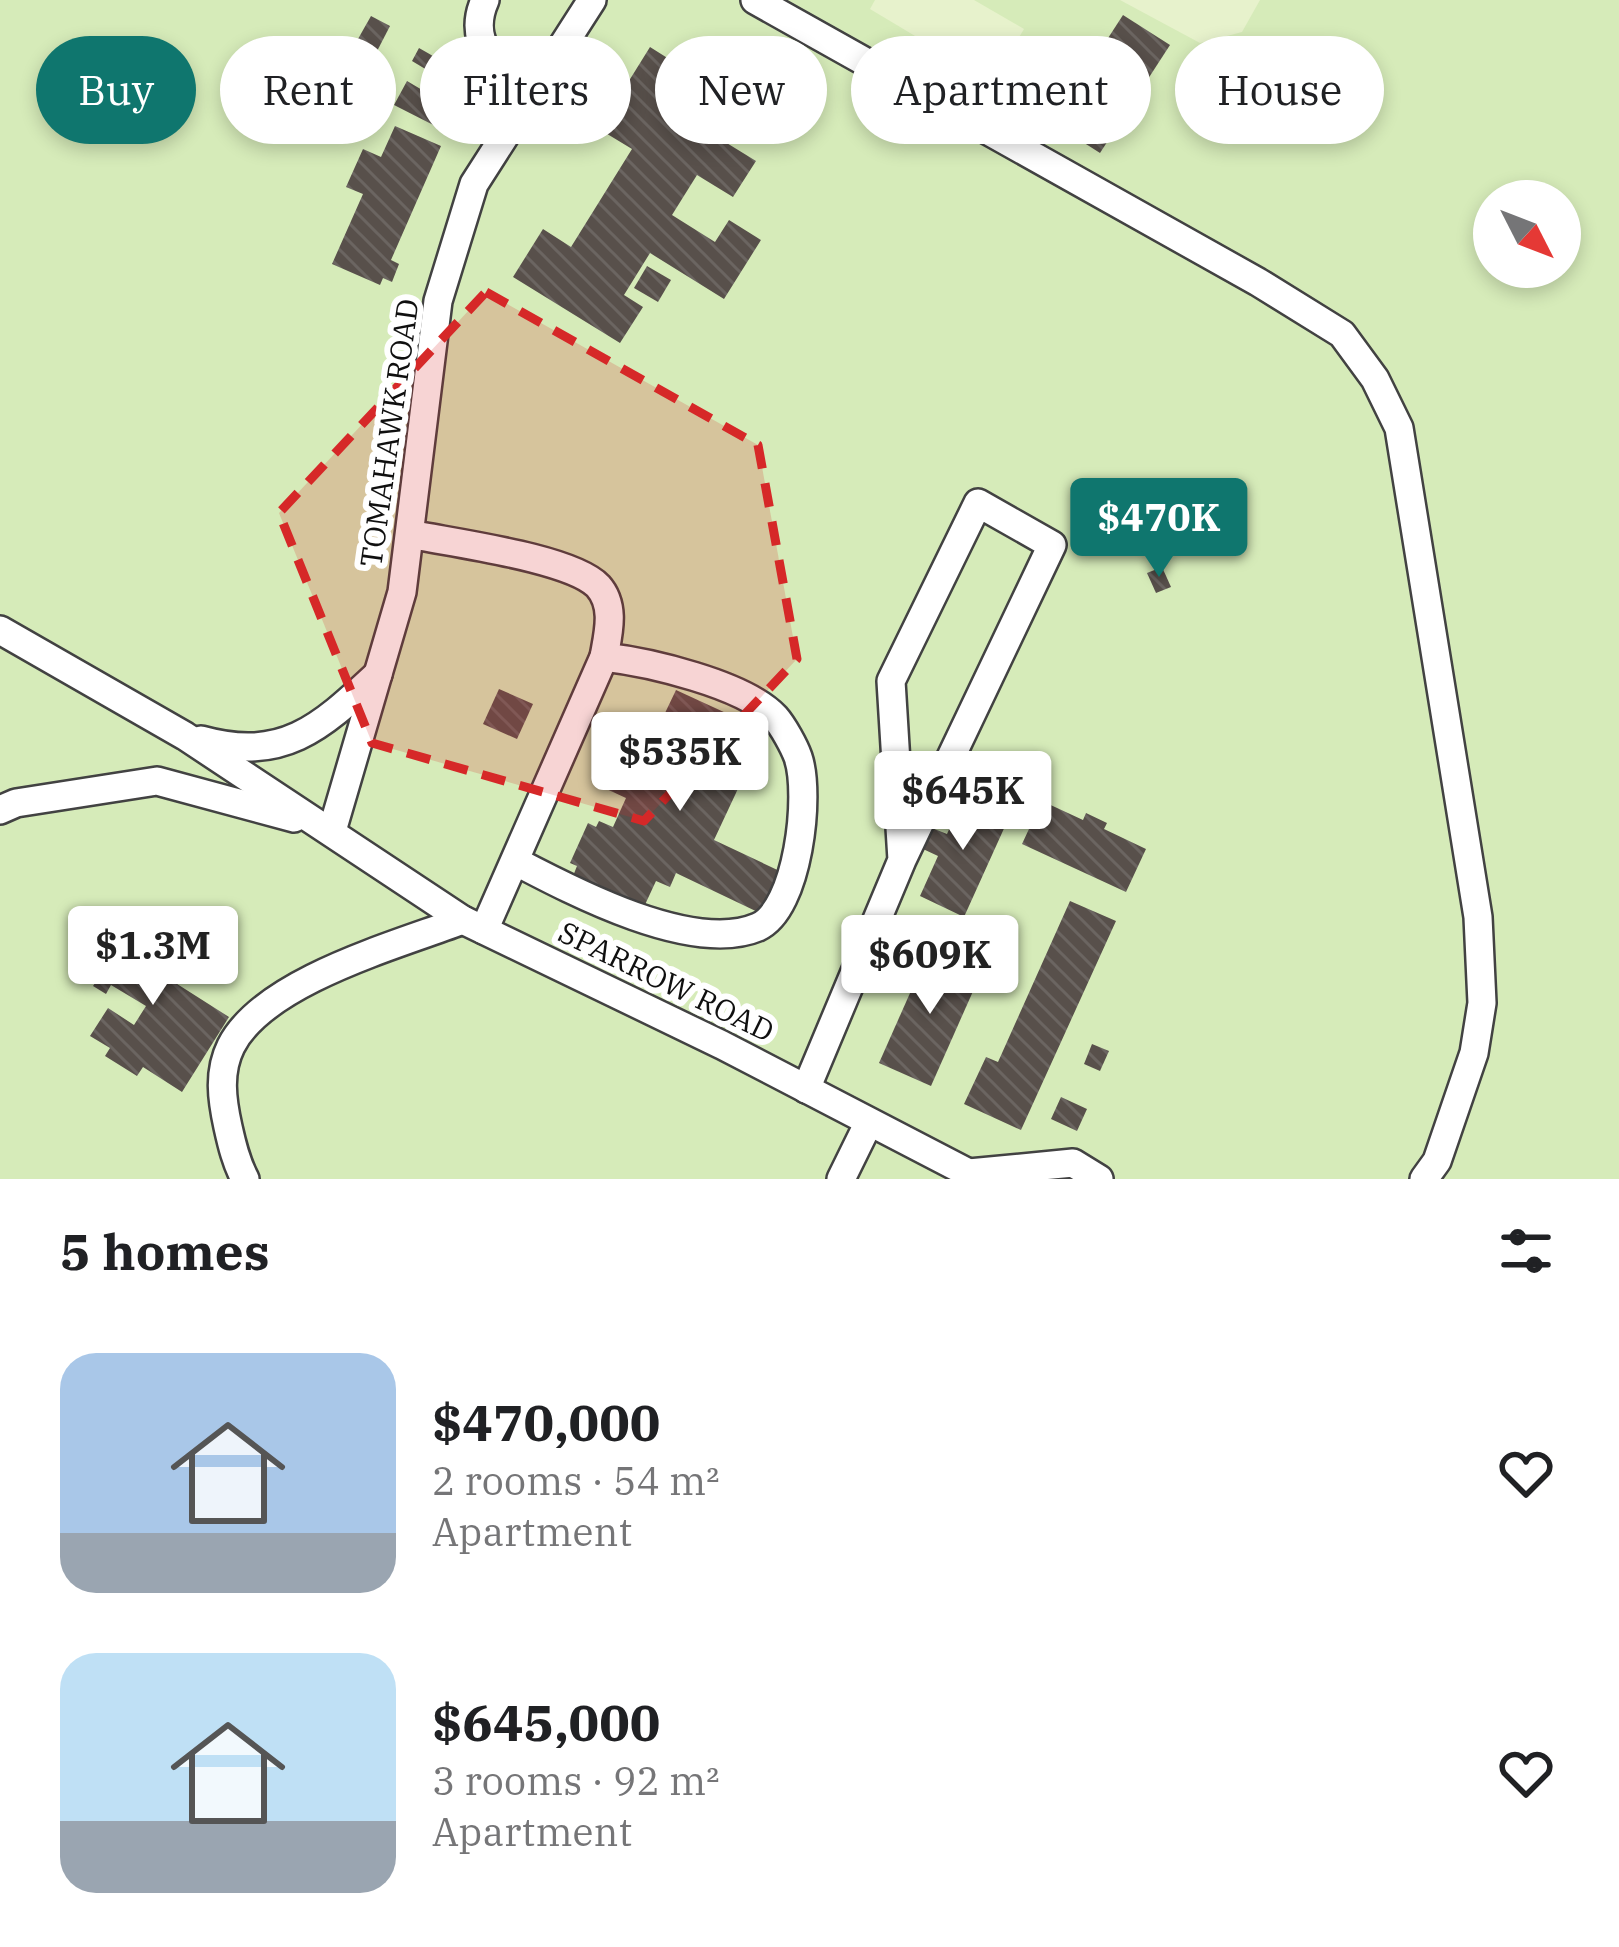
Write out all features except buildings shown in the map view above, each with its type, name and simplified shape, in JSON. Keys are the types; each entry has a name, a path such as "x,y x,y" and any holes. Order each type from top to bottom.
{"street":[{"path":"481,36 478,15 485,0"},
{"name":"TOMAHAWK ROAD","path":"569,36 592,0"},
{"path":"755,0 1258,282 1342,334 1376,380 1399,428 1478,916 1482,1003 1474,1054 1437,1161 1424,1179"},
{"name":"TOMAHAWK ROAD","path":"332,831 402,592 438,301 474,184 499,144"},
{"path":"806,1089 902,860 1052,544 978,503 891,681 902,860"},
{"path":"245,1179 236,1162 220,1093 230,1047 253,1016 299,983 473,925 515,861 604,657 611,616 599,588 570,568 410,534"},
{"name":"SPARROW ROAD","path":"0,630 185,736 332,831 428,901 975,1176"},
{"path":"515,861 600,906 710,932 756,928 776,914 791,888 801,813 799,759 775,717 741,695 650,662 604,657"},
{"path":"185,736 224,746 287,743 336,712 381,671"},
{"name":"SPARROW ROAD","path":"0,810 16,803 157,782 264,808 332,831"},
{"path":"842,1179 869,1122"},
{"path":"975,1176 1073,1163 1099,1179"}],"highlighted area":[{"path":"486,292 758,445 797,659 644,821 372,743 279,513"}],"green space":[{"path":"0,0 1619,0 1619,1179 0,1179"},
{"path":"875,0 974,0 1024,29 1020,36 915,36 870,9"},
{"path":"1120,0 1260,0 1242,32 1187,36"}]}
